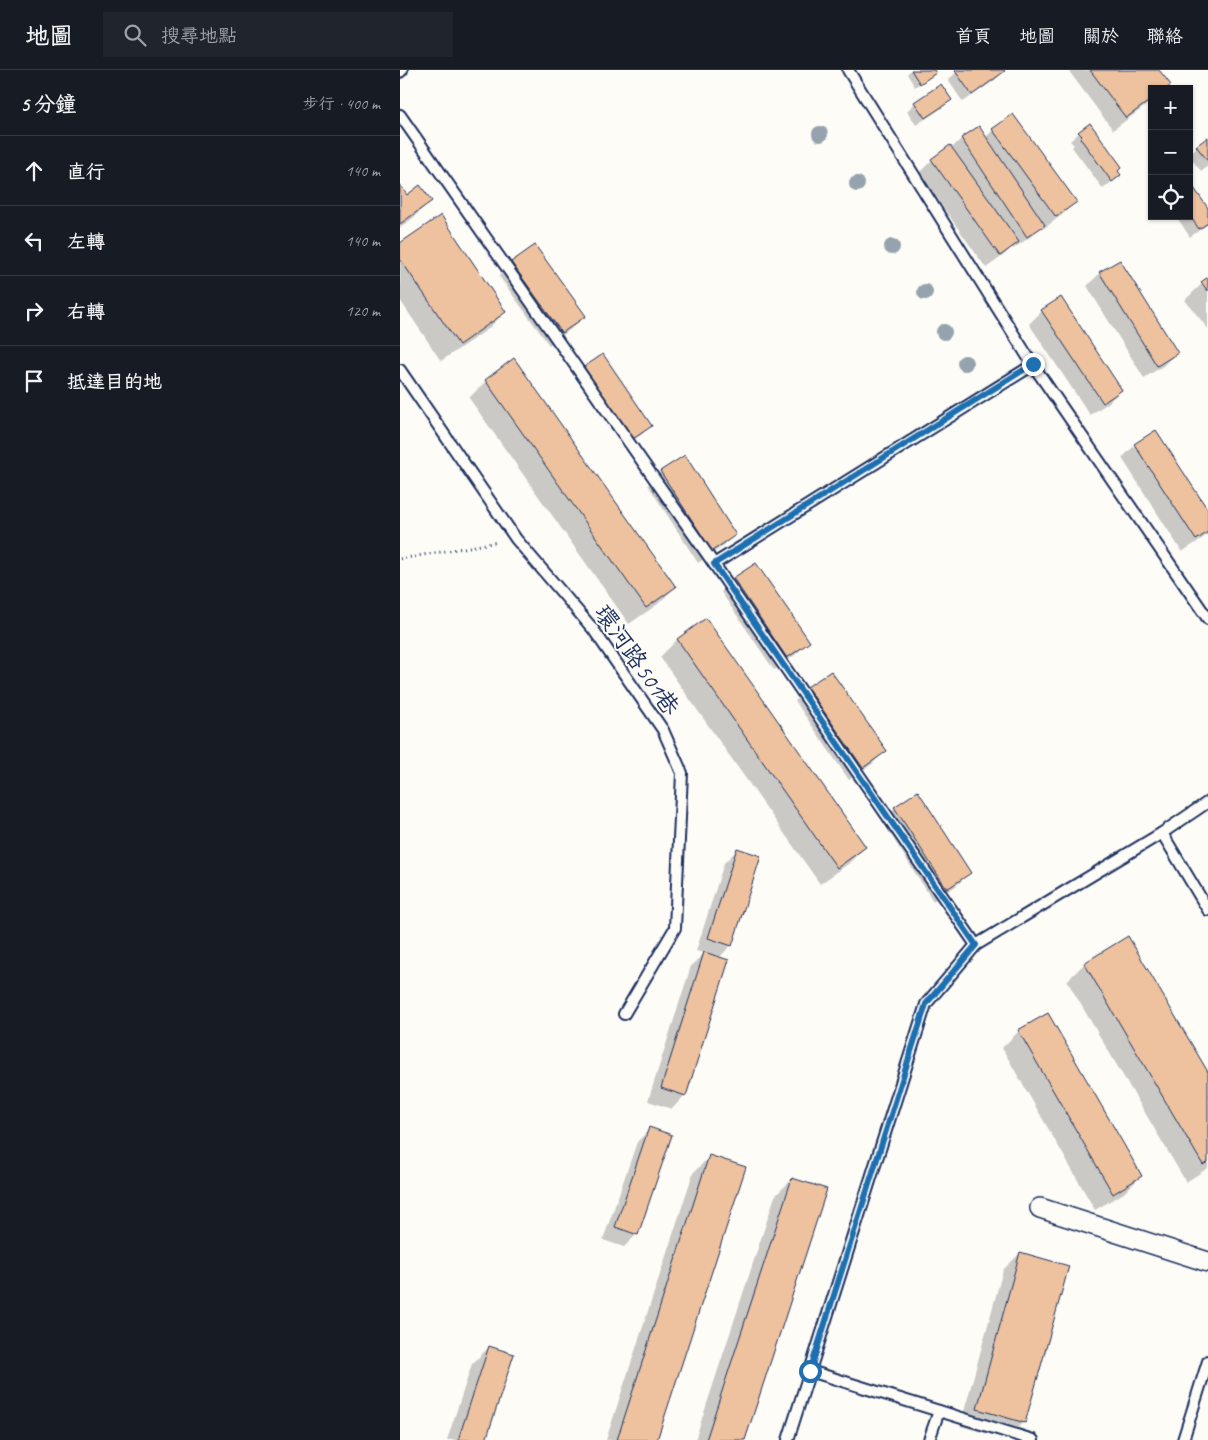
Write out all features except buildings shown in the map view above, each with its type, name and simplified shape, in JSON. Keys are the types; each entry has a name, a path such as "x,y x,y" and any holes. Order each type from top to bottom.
{"street":[{"path":"1040,1208 1208,1262"}],"lane":[{"path":"848,70 1033,364 1208,619"},
{"path":"400,115 714,564 976,945"},
{"path":"714,564 1033,364"},
{"name":"環河路501巷","path":"400,370 516,539 593,629 662,730 682,773 675,928 624,1014"},
{"path":"788,1440 926,1004 976,945 1162,833 1208,802"},
{"path":"1162,833 1208,910"},
{"path":"1183,1440 1208,1361"},
{"path":"810,1371 1033,1440"},
{"path":"930,1440 939,1411"}],"path":[{"path":"400,559 516,539"}],"route":[{"path":"810,1371 926,1004 976,945 714,564 1033,364"}]}
